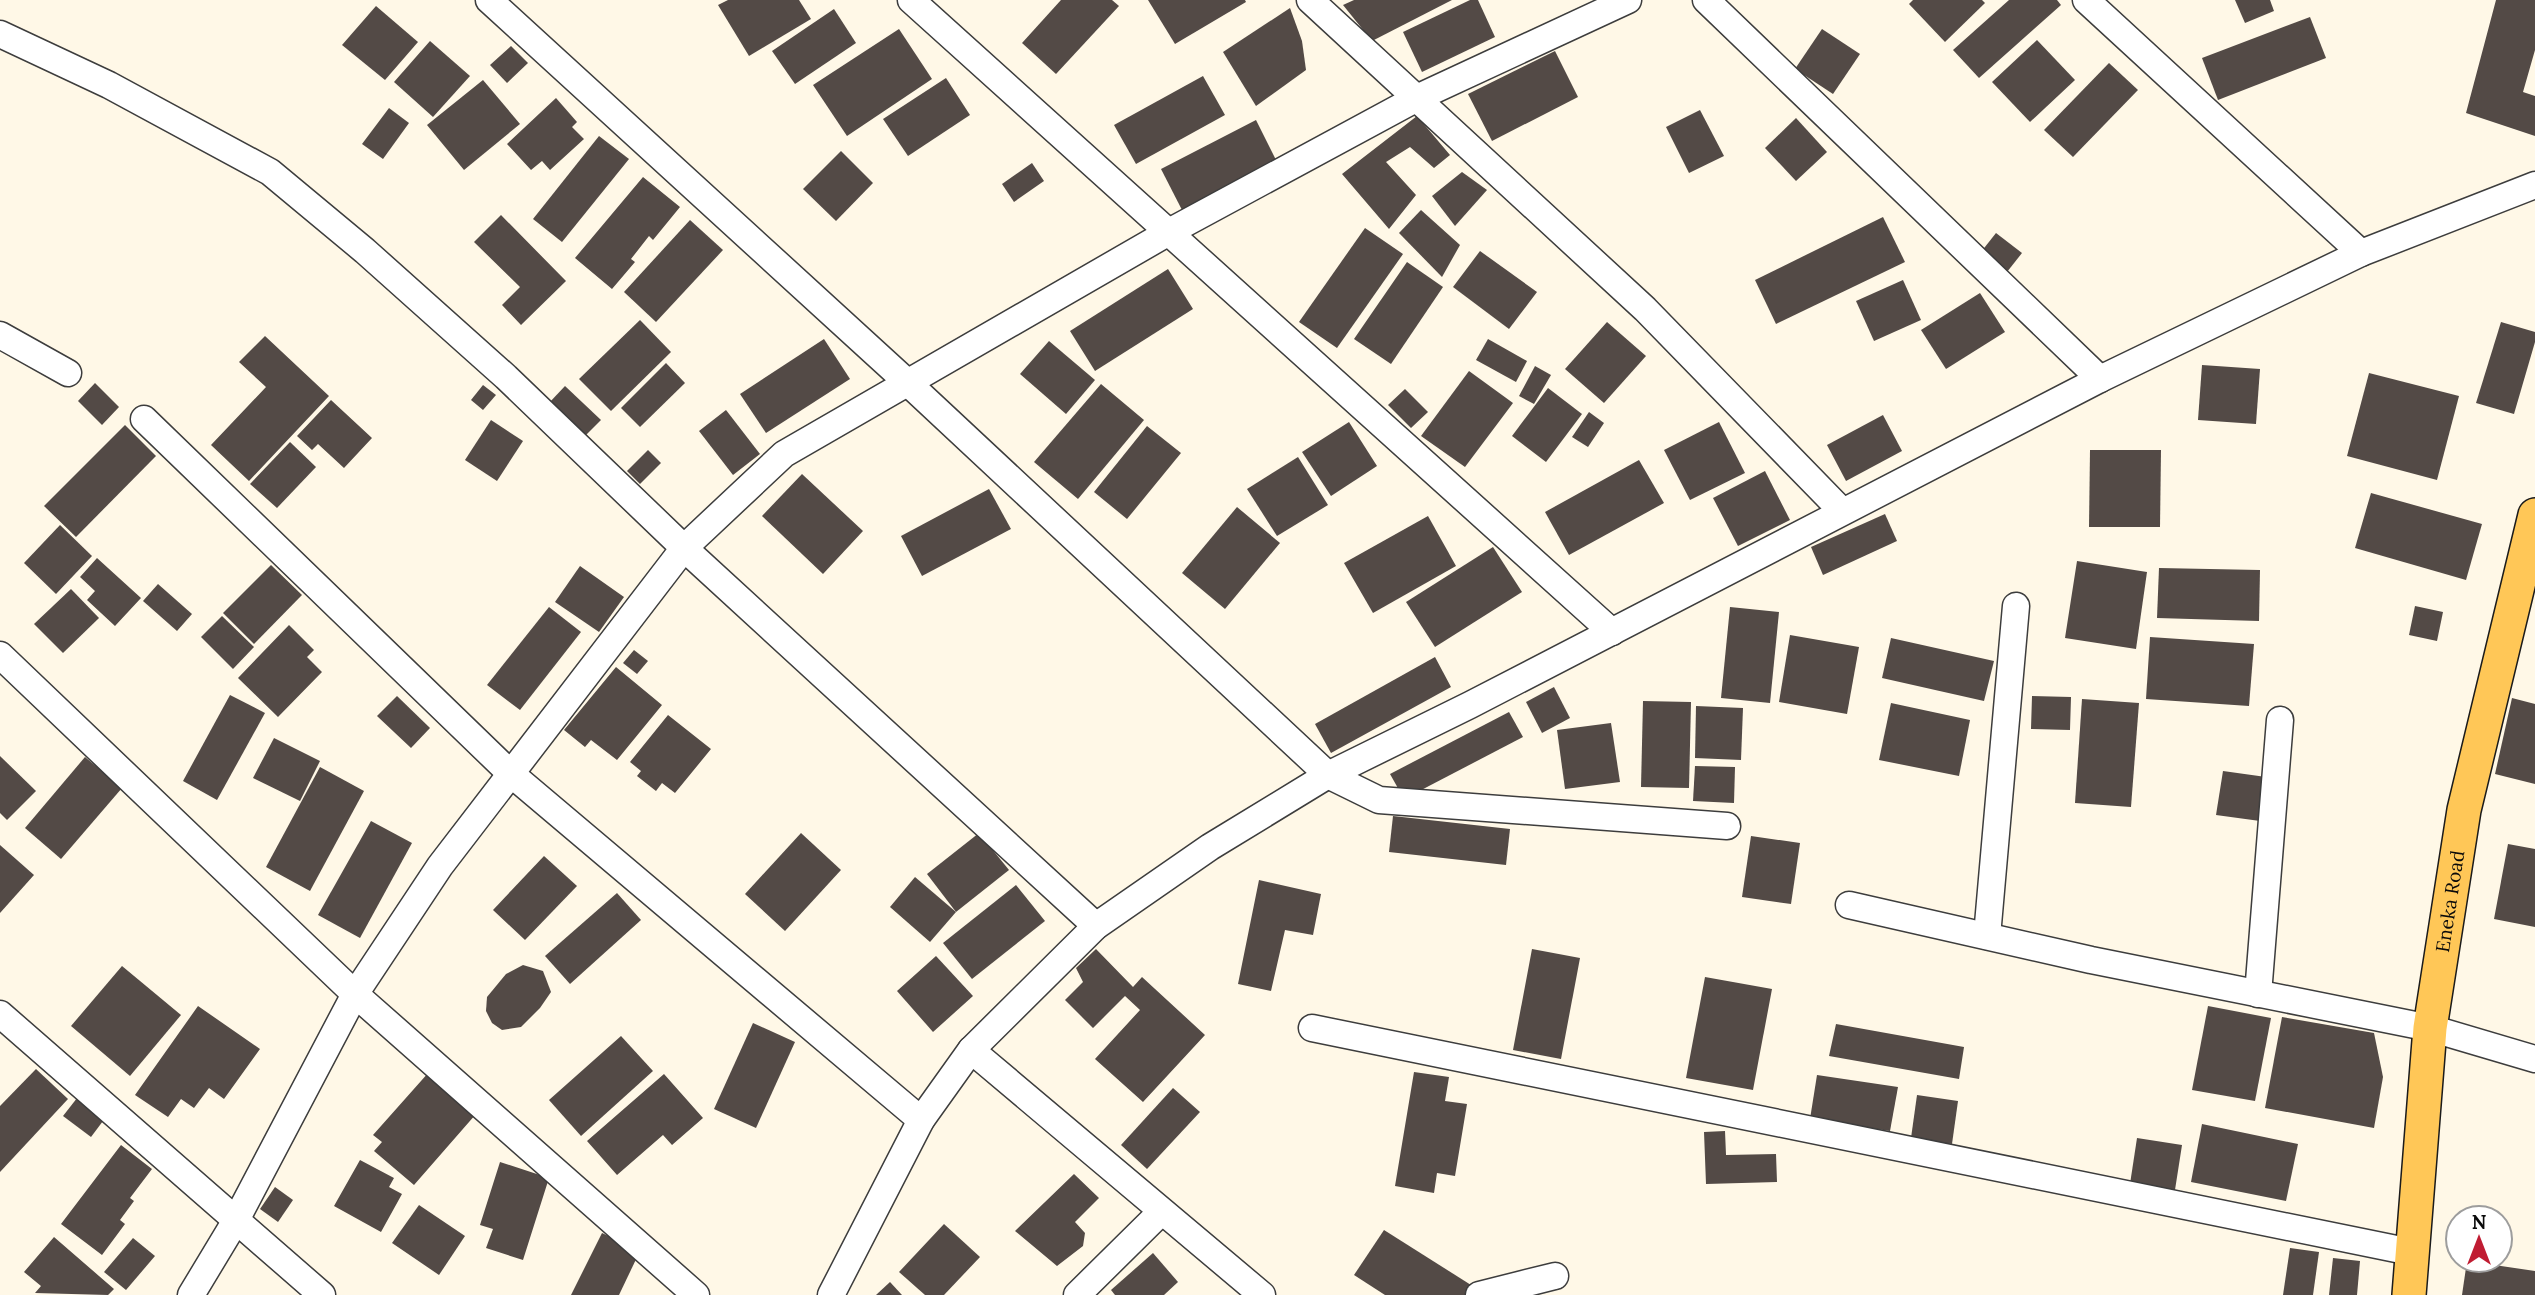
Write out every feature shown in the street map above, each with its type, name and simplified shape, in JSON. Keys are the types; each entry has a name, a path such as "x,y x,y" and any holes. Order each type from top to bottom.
{"main road":[{"name":"Eneka Road","path":"2409,1295 2430,1028 2464,810 2535,515"}],"street":[{"path":"489,0 908,383 1328,775 1379,800 1727,826"},
{"path":"911,0 1612,632"},
{"path":"1310,0 1419,97 1645,309 1842,511"},
{"path":"191,1295 235,1222 355,993 440,866 684,548 784,454 1169,232 1419,97 1628,0"},
{"path":"1706,0 2100,379"},
{"path":"2086,0 2361,253"},
{"path":"0,34 109,85 270,172 365,251 506,377 684,548 1096,926"},
{"path":"831,1295 921,1120 971,1050 1096,926 1210,847 1328,775 1612,632 2100,379 2361,253 2535,185"},
{"path":"0,335 68,373"},
{"path":"144,419 510,773 921,1120"},
{"path":"1987,936 2016,606"},
{"path":"0,655 355,993 696,1295"},
{"path":"2258,994 2280,720"},
{"path":"1849,905 2258,994 2430,1028 2535,1059"},
{"path":"0,1014 235,1222 322,1295"},
{"path":"1312,1028 2411,1252"},
{"path":"971,1050 1262,1295"},
{"path":"1077,1295 1161,1212"},
{"path":"1479,1295 1555,1276"}],"building":[{"path":"728,0 799,0 811,19 749,56 718,5"},
{"path":"1061,0 1112,0 1119,6 1056,74 1022,43"},
{"path":"1148,0 1245,0 1246,2 1175,44"},
{"path":"1354,0 1452,0 1372,41 1343,5"},
{"path":"1470,0 1478,0 1495,37 1422,72 1403,32"},
{"path":"1913,0 1982,0 1985,3 1945,42 1909,4"},
{"path":"2009,0 2057,0 2061,5 1979,78 1953,50"},
{"path":"2235,0 2270,0 2274,11 2245,23"},
{"path":"2496,0 2535,0 2535,50 2523,92 2535,96 2535,136 2466,113"},
{"path":"376,6 418,42 385,80 342,45"},
{"path":"1290,8 1302,41 1306,70 1256,106 1223,52"},
{"path":"834,9 856,43 795,84 772,51"},
{"path":"2310,17 2326,58 2218,100 2202,58"},
{"path":"899,29 932,79 847,136 813,85"},
{"path":"1822,29 1860,54 1833,94 1795,69"},
{"path":"2037,40 2075,80 2030,122 1992,82"},
{"path":"430,41 470,76 433,117 394,82"},
{"path":"511,46 528,63 507,83 490,65"},
{"path":"1555,51 1578,97 1492,141 1468,94"},
{"path":"2109,63 2138,90 2073,157 2044,130"},
{"path":"1203,76 1225,115 1136,164 1114,125"},
{"path":"946,78 970,115 908,156 883,119"},
{"path":"483,80 520,124 464,170 427,125"},
{"path":"556,98 577,122 572,127 584,139 550,170 542,161 531,170 507,144"},
{"path":"389,108 409,123 383,159 362,144"},
{"path":"1700,110 1724,156 1689,173 1666,127"},
{"path":"1417,116 1450,155 1434,168 1410,147 1386,162 1416,195 1389,229 1342,174"},
{"path":"1796,118 1827,152 1796,181 1765,148"},
{"path":"1256,120 1277,162 1182,210 1161,169"},
{"path":"599,136 629,159 562,242 533,219"},
{"path":"841,151 873,183 836,221 803,189"},
{"path":"1032,163 1044,181 1014,202 1002,184"},
{"path":"1462,172 1487,190 1455,226 1432,196"},
{"path":"643,177 680,207 653,240 649,236 631,259 635,262 612,289 575,258"},
{"path":"1421,210 1460,245 1442,277 1399,233"},
{"path":"501,215 566,281 521,325 502,305 520,287 474,242"},
{"path":"1883,217 1905,262 1776,324 1755,280"},
{"path":"690,220 723,250 656,322 624,292"},
{"path":"1365,228 1403,254 1337,348 1299,322"},
{"path":"1996,233 2022,253 2007,272 1981,252"},
{"path":"1480,251 1537,292 1509,329 1453,287"},
{"path":"1407,262 1443,287 1391,364 1354,339"},
{"path":"1168,269 1193,309 1095,371 1070,331"},
{"path":"1903,280 1921,320 1874,341 1856,301"},
{"path":"1980,293 2005,332 1946,369 1921,330"},
{"path":"640,320 671,352 611,411 579,379"},
{"path":"1607,322 1646,356 1604,403 1565,369"},
{"path":"2501,322 2535,332 2535,342 2514,414 2476,403"},
{"path":"265,336 329,396 249,481 211,445 266,387 239,362"},
{"path":"824,339 850,379 766,433 740,394"},
{"path":"1488,339 1527,361 1516,382 1476,360"},
{"path":"1049,341 1095,380 1066,414 1020,374"},
{"path":"666,363 685,383 640,427 621,408"},
{"path":"2202,365 2260,369 2256,424 2198,420"},
{"path":"1535,366 1551,375 1534,404 1519,396"},
{"path":"1469,371 1513,403 1465,467 1421,436"},
{"path":"2369,373 2459,396 2437,480 2347,456"},
{"path":"95,383 119,407 102,425 78,401"},
{"path":"1101,384 1144,420 1078,499 1034,462"},
{"path":"483,385 496,395 483,410 471,400"},
{"path":"565,386 601,420 585,436 549,403"},
{"path":"1548,388 1582,414 1546,462 1512,436"},
{"path":"1405,389 1428,412 1411,428 1388,405"},
{"path":"331,400 372,438 344,468 318,444 312,450 297,436"},
{"path":"726,410 760,454 733,475 699,431"},
{"path":"1589,412 1604,423 1588,447 1572,437"},
{"path":"1883,415 1902,451 1846,481 1827,445"},
{"path":"491,420 523,441 497,481 465,460"},
{"path":"1349,422 1377,466 1331,496 1302,452"},
{"path":"1719,422 1745,473 1690,500 1664,450"},
{"path":"125,425 156,456 76,537 44,506"},
{"path":"1147,426 1181,453 1127,519 1094,492"},
{"path":"290,442 316,467 277,508 250,484"},
{"path":"648,450 661,463 640,484 627,471"},
{"path":"2090,450 2161,450 2160,527 2089,527"},
{"path":"1298,457 1328,505 1277,536 1247,489"},
{"path":"1639,460 1664,503 1569,555 1545,512"},
{"path":"1765,471 1790,520 1738,546 1713,498"},
{"path":"802,474 863,531 823,574 762,516"},
{"path":"989,489 1011,529 922,576 901,536"},
{"path":"2371,493 2482,524 2466,580 2355,548"},
{"path":"1237,507 1280,543 1225,609 1182,573"},
{"path":"1885,514 1897,541 1823,575 1811,547"},
{"path":"1428,516 1456,566 1373,613 1344,563"},
{"path":"60,525 92,556 56,594 24,563"},
{"path":"1493,547 1522,592 1435,647 1406,602"},
{"path":"97,558 141,598 115,626 87,600 95,591 80,577"},
{"path":"2077,561 2147,572 2136,649 2065,638"},
{"path":"271,565 302,595 254,644 223,613"},
{"path":"580,566 624,597 599,632 555,602"},
{"path":"2159,568 2260,570 2259,621 2157,618"},
{"path":"158,584 192,614 177,631 143,601"},
{"path":"71,589 99,618 63,653 34,624"},
{"path":"2415,606 2443,612 2437,641 2409,635"},
{"path":"549,607 581,632 520,710 487,685"},
{"path":"1730,607 1779,612 1770,703 1721,698"},
{"path":"222,616 254,647 233,669 201,637"},
{"path":"289,625 314,650 307,657 322,672 278,717 238,678"},
{"path":"1790,635 1859,647 1847,714 1779,702"},
{"path":"2150,637 2254,644 2249,706 2146,699"},
{"path":"1891,638 1994,661 1984,701 1882,678"},
{"path":"634,650 648,661 637,674 623,663"},
{"path":"1435,657 1451,687 1331,753 1315,724"},
{"path":"616,667 662,705 617,760 591,740 585,747 564,730"},
{"path":"1554,687 1570,718 1542,733 1526,702"},
{"path":"230,695 265,713 217,800 183,781"},
{"path":"397,696 430,728 411,748 377,716"},
{"path":"2032,696 2071,697 2070,730 2031,729"},
{"path":"2512,698 2535,704 2535,784 2495,774"},
{"path":"2082,699 2139,703 2131,807 2075,803"},
{"path":"1643,701 1691,702 1689,788 1641,787"},
{"path":"1891,703 1970,720 1959,776 1879,760"},
{"path":"1696,706 1743,708 1741,760 1695,758"},
{"path":"1509,712 1523,737 1404,799 1390,774"},
{"path":"668,715 711,749 675,793 662,783 656,791 637,776 641,771 630,762"},
{"path":"1611,723 1620,782 1565,789 1557,730"},
{"path":"274,738 320,761 300,801 253,778"},
{"path":"0,756 36,791 7,820 0,813"},
{"path":"85,757 122,788 61,859 25,828"},
{"path":"1695,766 1735,767 1734,803 1693,801"},
{"path":"320,767 364,791 310,891 266,867"},
{"path":"2223,771 2266,777 2260,821 2216,815"},
{"path":"1393,816 1510,829 1506,865 1389,852"},
{"path":"371,821 412,843 360,938 318,915"},
{"path":"801,833 841,870 785,931 745,894"},
{"path":"979,833 1009,870 956,912 927,874"},
{"path":"1751,836 1800,843 1791,904 1742,897"},
{"path":"2508,844 2535,849 2535,927 2494,919"},
{"path":"0,845 34,875 0,913"},
{"path":"544,856 577,886 525,940 493,910"},
{"path":"915,877 956,912 930,942 890,907"},
{"path":"1259,880 1321,894 1313,935 1285,930 1271,991 1238,984"},
{"path":"1016,885 1045,921 972,979 943,943"},
{"path":"617,893 641,920 570,984 545,956"},
{"path":"1096,949 1133,987 1142,977 1205,1035 1143,1102 1095,1059 1140,1010 1125,996 1093,1028 1065,1000 1083,982 1076,968"},
{"path":"1532,949 1580,958 1561,1059 1513,1050"},
{"path":"936,956 973,996 933,1032 897,991"},
{"path":"523,965 543,971 551,992 521,1027 502,1030 492,1023 486,1011 487,997 506,974"},
{"path":"122,966 181,1015 130,1076 71,1026"},
{"path":"1705,977 1772,989 1753,1090 1686,1078"},
{"path":"198,1006 260,1049 224,1099 209,1088 194,1108 181,1099 168,1117 135,1095"},
{"path":"2208,1006 2271,1018 2255,1101 2192,1090"},
{"path":"2282,1017 2374,1033 2383,1077 2374,1128 2265,1108"},
{"path":"753,1023 795,1042 756,1128 714,1109"},
{"path":"1836,1024 1964,1047 1959,1079 1829,1056"},
{"path":"621,1036 653,1071 581,1136 549,1100"},
{"path":"36,1069 68,1099 0,1172 0,1106"},
{"path":"429,1072 476,1114 414,1185 374,1151 382,1142 373,1135"},
{"path":"1414,1072 1449,1077 1445,1101 1467,1104 1455,1176 1437,1173 1434,1193 1395,1186"},
{"path":"664,1074 703,1118 672,1145 663,1135 617,1175 587,1141"},
{"path":"1817,1075 1898,1087 1890,1131 1810,1119"},
{"path":"1173,1088 1200,1112 1147,1169 1121,1145"},
{"path":"81,1093 109,1113 91,1137 63,1116"},
{"path":"1917,1095 1958,1101 1952,1144 1911,1138"},
{"path":"2202,1124 2298,1144 2286,1201 2191,1182"},
{"path":"1725,1131 1726,1155 1776,1154 1777,1182 1706,1184 1704,1132"},
{"path":"2137,1138 2182,1145 2175,1190 2130,1184"},
{"path":"121,1145 152,1169 130,1198 134,1201 120,1220 125,1224 102,1255 61,1224"},
{"path":"360,1160 394,1178 389,1187 402,1194 381,1232 334,1206"},
{"path":"500,1162 549,1178 523,1260 486,1248 493,1229 480,1225"},
{"path":"1074,1174 1099,1198 1075,1222 1085,1233 1083,1246 1057,1266 1015,1231"},
{"path":"275,1187 293,1200 278,1222 260,1209"},
{"path":"419,1205 465,1236 439,1275 392,1243"},
{"path":"944,1224 980,1257 944,1295 925,1295 899,1272"},
{"path":"1384,1230 1471,1285 1465,1295 1385,1295 1354,1275"},
{"path":"602,1233 640,1251 619,1295 571,1295"},
{"path":"54,1237 114,1289 108,1295 35,1293 41,1286 24,1272"},
{"path":"133,1238 155,1256 126,1290 104,1272"},
{"path":"2290,1248 2319,1252 2313,1295 2283,1295"},
{"path":"1153,1253 1178,1282 1164,1295 1115,1295 1111,1290"},
{"path":"2333,1258 2360,1261 2357,1295 2329,1295"},
{"path":"2514,1268 2535,1271 2535,1295 2462,1295 2465,1274 2514,1274"},
{"path":"890,1282 902,1295 876,1295"}]}
